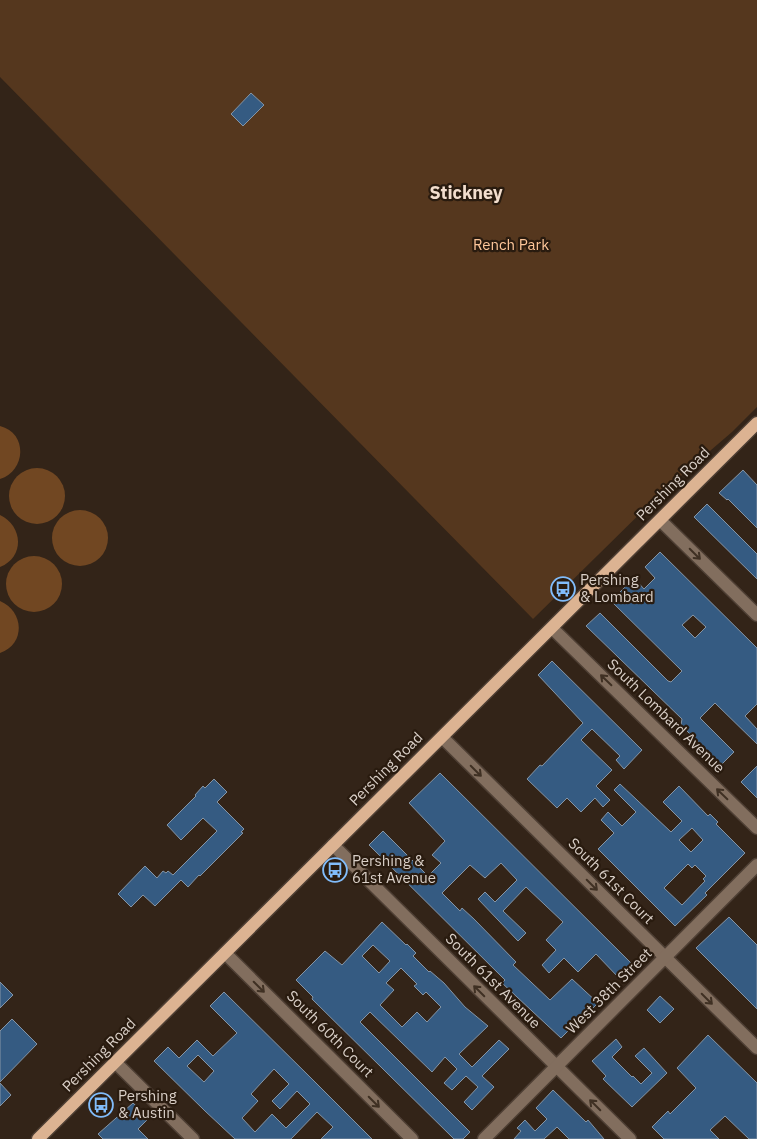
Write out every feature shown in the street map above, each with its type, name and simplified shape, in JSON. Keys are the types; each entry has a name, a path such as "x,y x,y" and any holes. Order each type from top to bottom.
{"main road":[{"name":"Pershing Road","path":"38,1139 757,423"}],"street":[{"path":"660,520 757,615"},
{"name":"South Lombard Avenue","path":"552,628 757,828"},
{"name":"South 61st Court","path":"442,737 757,1048"},
{"name":"South 61st Avenue","path":"332,846 630,1139"},
{"name":"West 38th Street","path":"484,1139 757,865"},
{"name":"South 60th Court","path":"224,952 412,1139"},
{"path":"115,1062 193,1139"}],"green space":[{"name":"Rench Park","path":"0,0 757,0 757,407 732,432 661,493 533,619 0,77"}],"shaded area":[{"path":"0,426 9,430 15,436 20,452 19,461 15,468 9,475 0,479"},
{"path":"37,468 48,470 57,476 63,485 65,496 63,507 57,516 48,522 37,524 26,522 17,516 11,507 9,496 11,485 17,476 26,470"},
{"path":"80,510 91,512 100,518 106,527 108,538 106,549 100,558 91,564 80,566 69,564 60,558 54,549 52,538 54,527 60,518 69,512"},
{"path":"0,515 13,526 18,541 14,556 0,567"},
{"path":"34,556 45,558 54,564 60,573 62,584 60,595 54,604 45,610 34,612 23,610 14,604 8,595 6,584 8,573 14,564 23,558"},
{"path":"0,601 14,612 19,627 18,635 14,642 8,649 0,653"}],"building":[{"path":"251,93 264,105 243,126 231,114"},
{"path":"743,470 757,485 757,528 728,499 719,493"},
{"path":"707,504 757,554 757,579 694,517"},
{"path":"660,552 757,648 757,704 745,716 757,729 757,744 715,703 700,718 734,752 721,765 681,725 682,719 586,626 600,613 668,681 671,682 682,671 611,601 634,578 644,589 655,578 645,567","holes":["693,615 706,627 695,638 682,625"]},
{"path":"552,661 642,750 624,769 616,760 620,756 592,729 581,740 612,770 596,786 610,800 603,807 595,798 581,812 567,798 557,808 527,779 583,723 538,675"},
{"path":"757,766 757,798 741,782"},
{"path":"440,773 632,964 619,978 596,954 578,972 564,958 549,973 542,965 556,950 546,940 563,922 526,887 503,911 526,933 518,941 478,899 485,892 495,902 517,880 501,863 485,878 470,865 442,893 460,911 462,908 474,919 516,962 513,965 550,1000 572,979 598,1003 561,1038 502,983 505,980 369,845 383,831 428,876 441,863 432,855 445,841 409,803"},
{"path":"214,779 227,792 217,802 244,829 241,832 243,833 188,887 181,880 155,906 143,895 131,907 118,894 145,866 157,878 163,871 166,873 168,871 173,875 217,831 203,818 181,840 167,825 196,796 203,786 205,788"},
{"path":"620,784 671,832 682,821 663,802 679,786 708,816 710,814 718,822 716,824 745,853 705,893 707,895 675,926 598,849 614,833 601,820 608,812 622,826 636,812 614,790","holes":["692,828 703,840 691,852 679,840","688,864 692,868 695,865 706,876 703,879 705,881 682,905 664,888"]},
{"path":"729,917 757,945 757,1009 696,948"},
{"path":"382,922 416,953 413,956 429,972 444,983 465,1007 488,1026 459,1054 472,1067 499,1040 509,1049 482,1076 494,1087 472,1110 464,1102 478,1087 466,1076 452,1090 444,1083 457,1069 445,1057 432,1072 370,1012 360,1022 470,1132 463,1139 454,1139 312,999 313,997 296,980 325,951 342,965","holes":["373,945 390,961 379,973 362,956","401,968 417,984 414,986 423,995 426,992 441,1007 427,1022 417,1012 402,1027 380,1005 394,990 386,983"]},
{"path":"0,982 13,995 0,1008"},
{"path":"224,992 372,1139 321,1139 333,1127 317,1112 291,1139 235,1139 154,1061 168,1047 179,1058 197,1040 213,1056 237,1033 210,1006","holes":["198,1055 214,1071 204,1082 187,1066","274,1069 289,1084 272,1101 280,1109 297,1091 310,1104 286,1128 272,1114 255,1132 242,1118 258,1101 251,1094"]},
{"path":"660,996 674,1009 660,1023 647,1010"},
{"path":"12,1019 37,1044 0,1082 0,1031"},
{"path":"708,1035 757,1083 757,1139 749,1139 725,1116 710,1130 719,1139 664,1139 652,1127 668,1111 670,1114 696,1088 677,1068"},
{"path":"616,1039 622,1047 612,1057 641,1084 652,1073 635,1056 644,1048 667,1073 632,1107 603,1079 606,1076 592,1061"},
{"path":"0,1083 11,1095 0,1106"},
{"path":"553,1090 586,1122 588,1120 604,1139 569,1139 557,1127 544,1139 514,1139 521,1131 517,1128 525,1120 535,1131 547,1119 536,1108"},
{"path":"133,1103 149,1118 138,1129 148,1139 103,1139 98,1134"}],"place":[{"name":"Pershing & Lombard","path":"563,589"},
{"name":"Pershing & 61st Avenue","path":"335,870"},
{"name":"Pershing & Austin","path":"101,1105"}],"district":[{"name":"Stickney","path":"466,193"}]}
